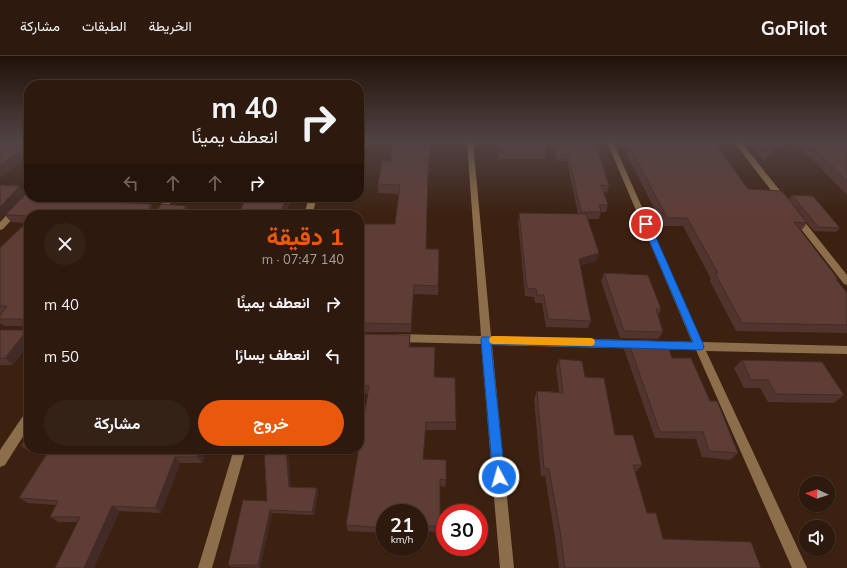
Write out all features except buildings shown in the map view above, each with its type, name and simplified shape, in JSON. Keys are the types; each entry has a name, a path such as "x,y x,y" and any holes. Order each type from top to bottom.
{"street":[{"path":"471,166 507,568"},
{"path":"620,166 699,346 800,568"},
{"path":"756,166 847,282"},
{"path":"0,227 24,202"},
{"path":"388,338 847,350"},
{"path":"0,461 24,425"},
{"path":"206,568 239,454"}],"slow traffic":[{"path":"493,340 591,342"}],"route":[{"path":"499,477 486,340 600,342 699,346 646,224"}]}
